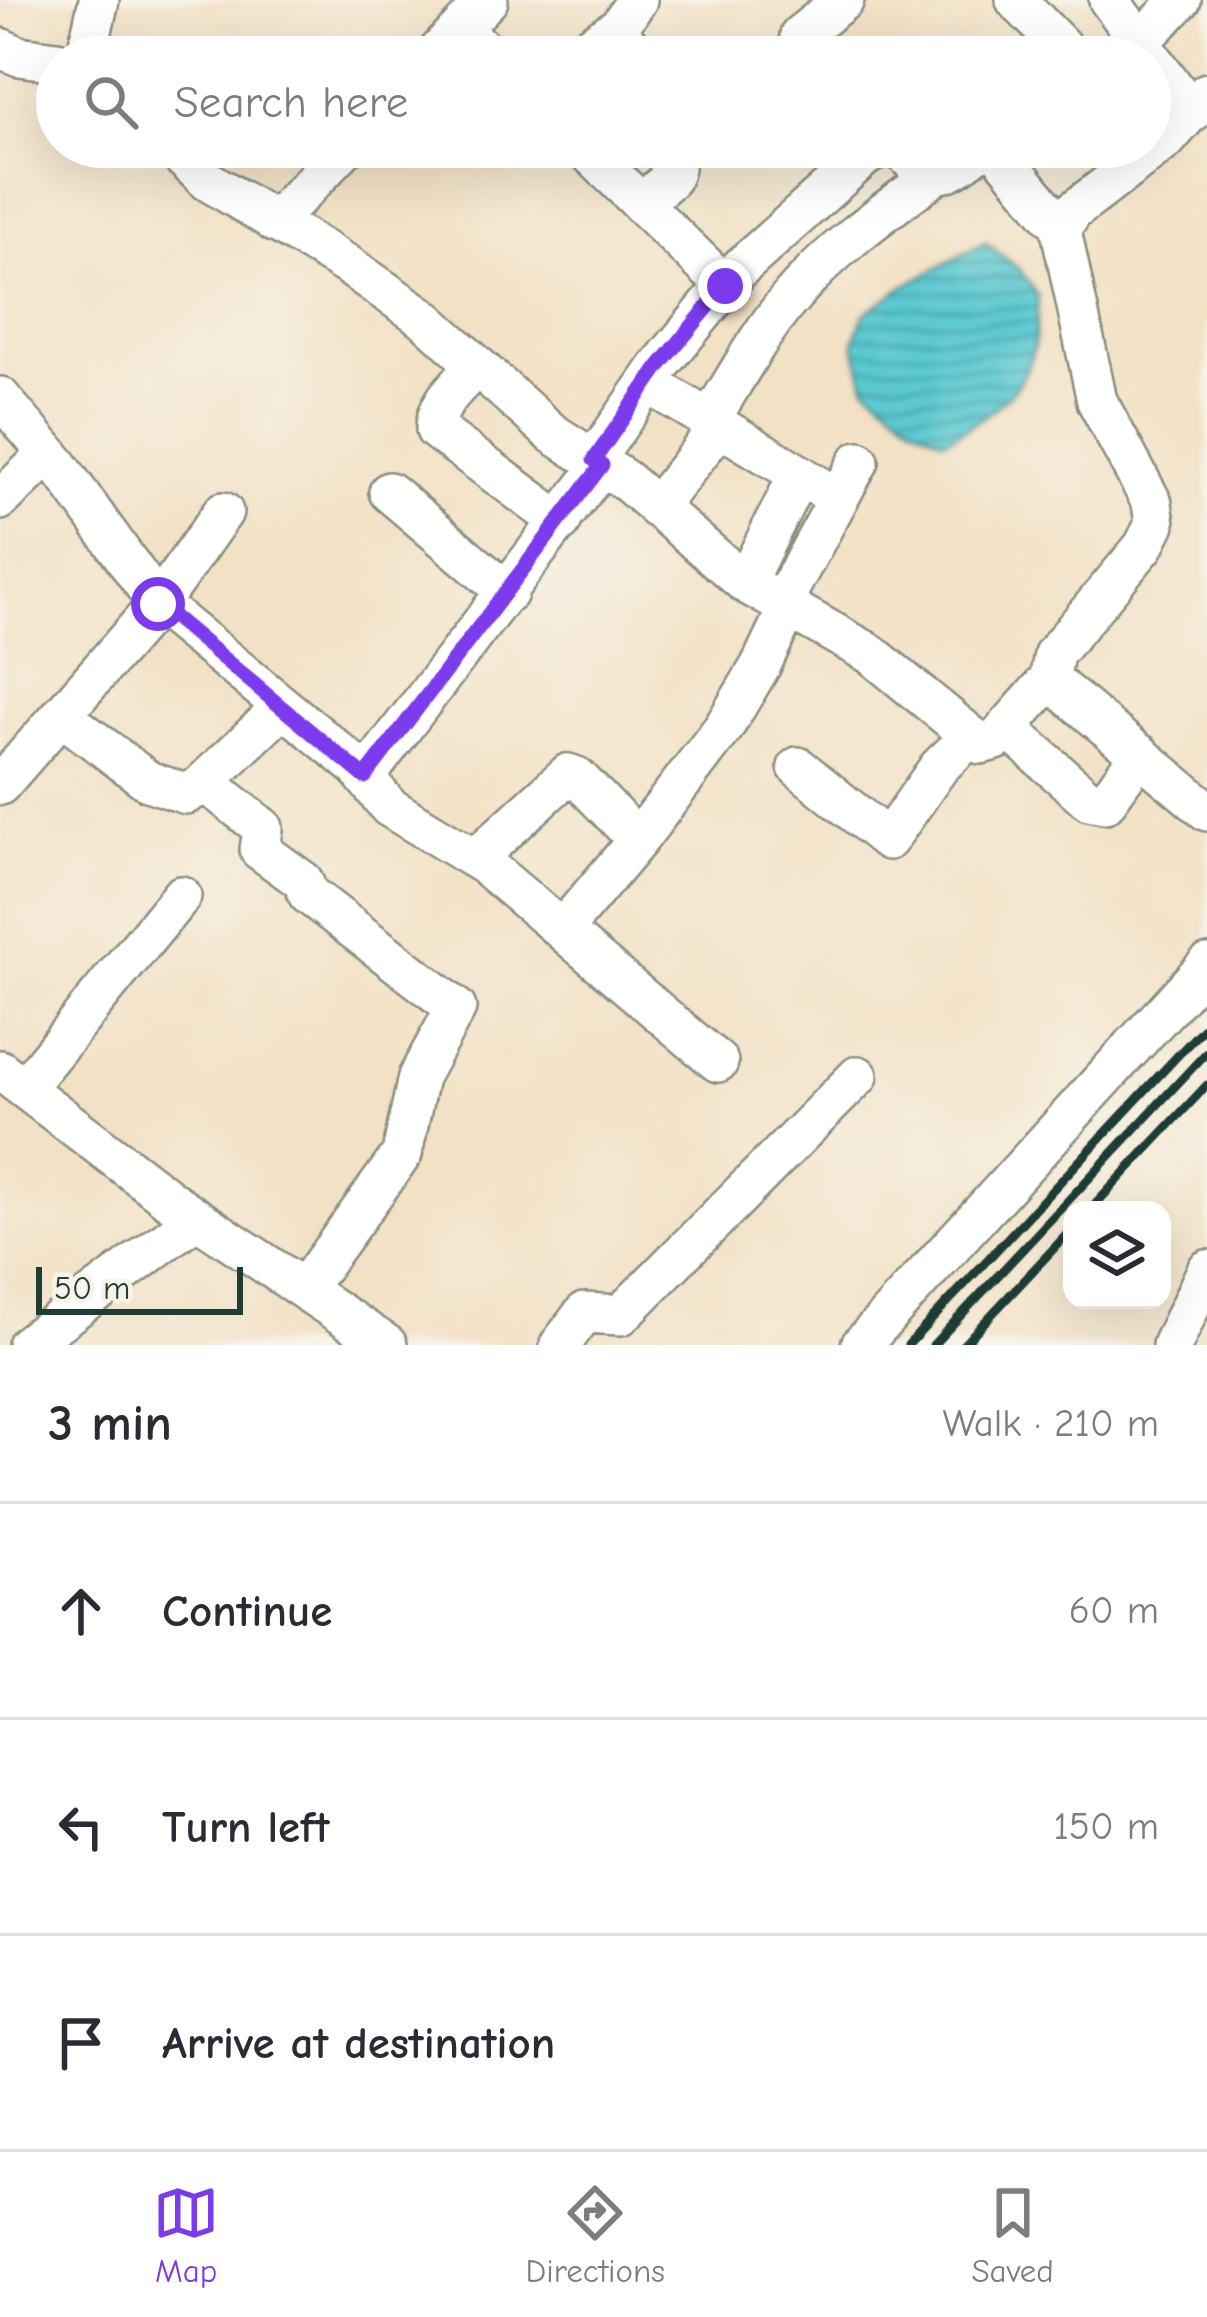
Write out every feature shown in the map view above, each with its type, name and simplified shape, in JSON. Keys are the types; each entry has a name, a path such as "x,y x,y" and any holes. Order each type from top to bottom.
{"street":[{"path":"91,36 99,0"},
{"path":"607,36 670,0"},
{"path":"800,34 844,0"},
{"path":"1016,0 1051,36"},
{"path":"1109,0 1136,36"},
{"path":"1147,36 1181,0"},
{"path":"454,36 475,14"},
{"path":"0,48 36,58"},
{"path":"1171,73 1200,103 1171,135"},
{"path":"194,168 424,318 552,433 598,462 745,583 871,654 1089,800 1105,803 1140,754"},
{"path":"274,222 326,168"},
{"path":"604,168 725,286"},
{"path":"641,204 671,178 674,168"},
{"path":"365,777 561,522 648,383 725,286 757,250 851,168"},
{"path":"919,168 935,175"},
{"path":"656,508 715,423 763,334 804,282 935,175 954,168"},
{"path":"1012,168 1052,217 1064,222"},
{"path":"798,767 888,840 939,767 1049,682 1054,654 1144,546 1155,524 1152,502 1097,401 1074,280 1061,239 1064,222 1131,168"},
{"path":"477,366 442,404 436,430 561,522"},
{"path":"648,383 838,498"},
{"path":"0,397 49,453 158,604 365,777 401,817 476,858 718,1062"},
{"path":"0,500 49,453"},
{"path":"562,930 638,840 741,700 859,461"},
{"path":"745,583 799,474"},
{"path":"389,492 508,593"},
{"path":"0,785 158,604 223,512"},
{"path":"1049,682 1207,811"},
{"path":"61,716 148,782 186,794 205,782 281,709"},
{"path":"476,858 568,774 577,777 638,840"},
{"path":"205,782 263,828 260,850 303,881 308,894 457,1008 418,1077 402,1154 304,1289"},
{"path":"182,896 12,1079 196,1217 387,1345"},
{"path":"861,1345 1207,964"},
{"path":"560,1345 584,1313 620,1315 858,1076"},
{"path":"27,1345 196,1217"},
{"path":"1172,1345 1207,1270"}],"water":[{"path":"985,242 1020,270 1038,296 1034,347 1023,375 1005,398 944,440 913,424 865,385 854,342 864,314"}],"railway":[{"path":"908,1345 1207,1024"},
{"path":"933,1345 1207,1052"},
{"path":"1098,1201 1207,1085"},
{"path":"963,1345 1063,1239"}],"route":[{"path":"158,604 365,777 561,522 602,465 594,460 617,426 725,286"}]}
